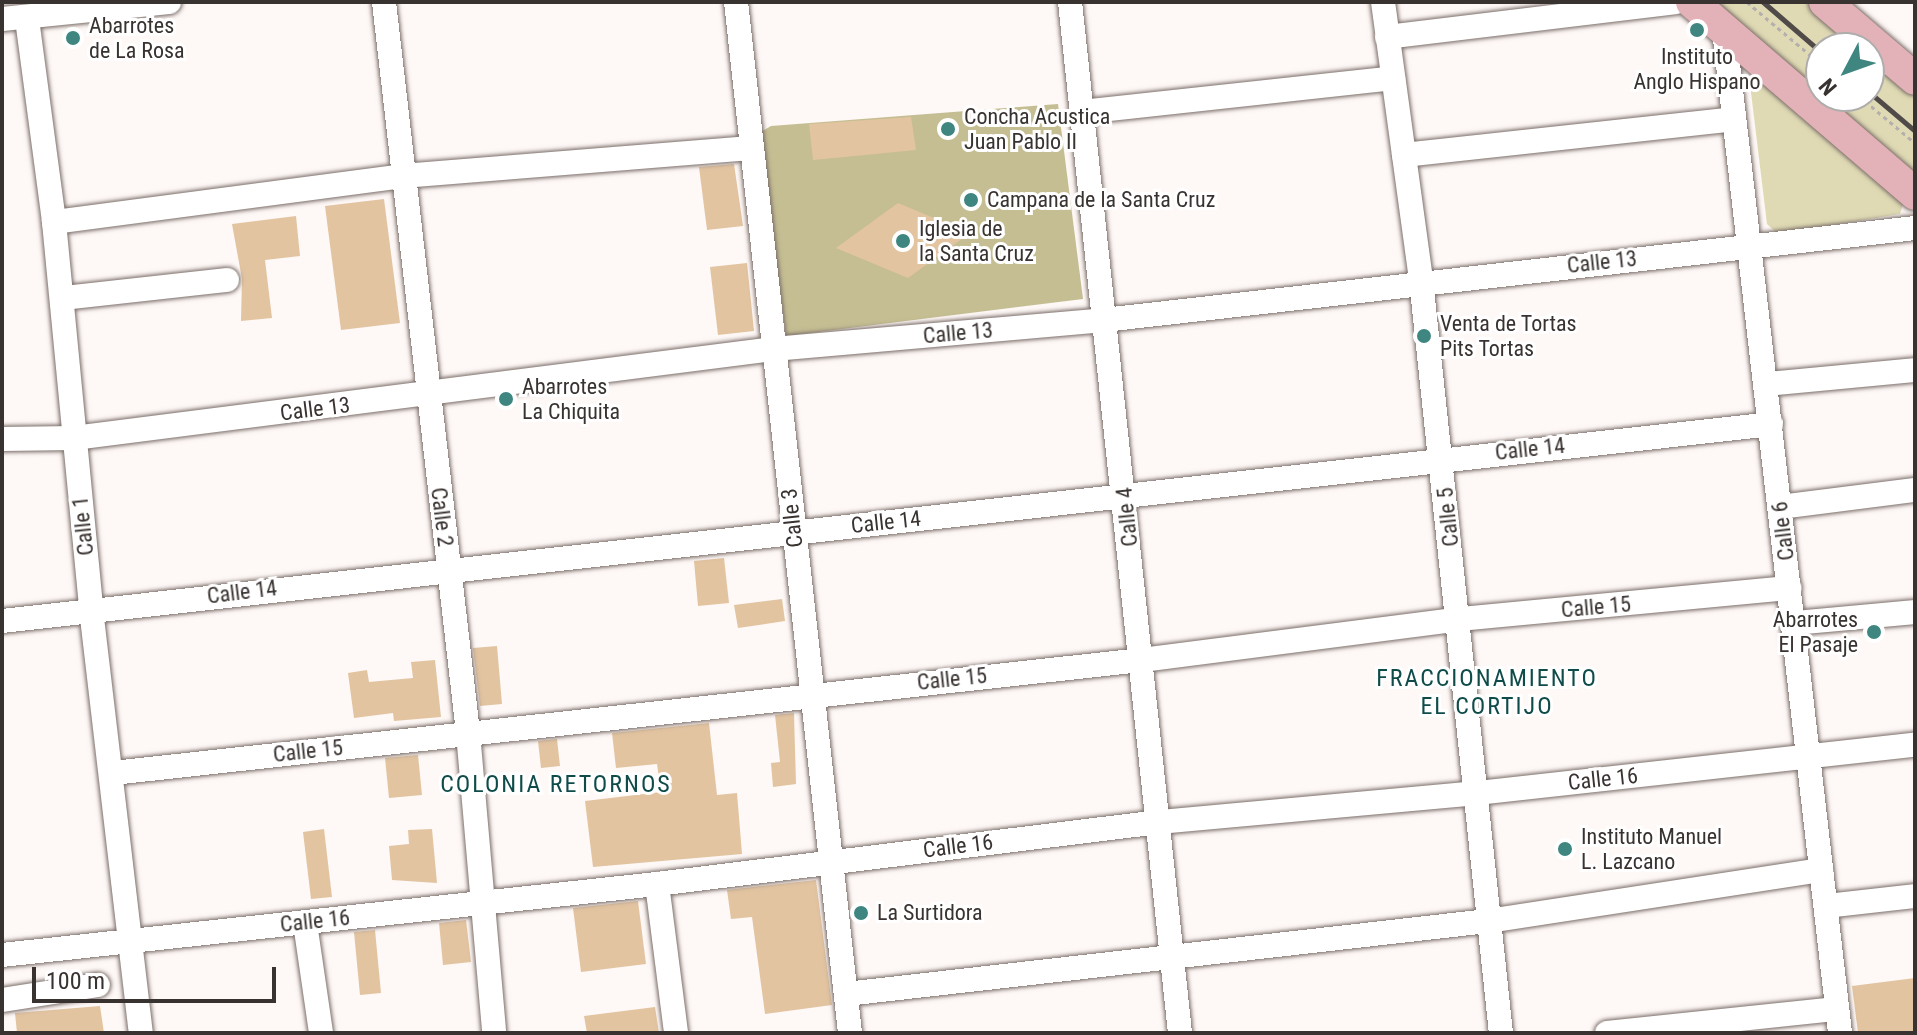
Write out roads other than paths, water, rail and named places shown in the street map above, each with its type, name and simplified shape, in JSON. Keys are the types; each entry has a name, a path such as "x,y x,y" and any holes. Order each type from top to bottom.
{"main road":[{"path":"1692,2 1915,194"},
{"path":"1825,2 1915,79"}],"street":[{"path":"2,19 27,19 125,4 169,2"},
{"name":"Calle 2","path":"384,2 468,733 480,902 494,1033"},
{"name":"Calle 3","path":"736,2 850,1033"},
{"name":"Calle 4","path":"1070,2 1126,495 1170,960 1180,1033"},
{"name":"Calle 5","path":"1383,2 1442,459 1501,1033"},
{"path":"1387,37 1675,2"},
{"name":"Calle 1","path":"27,19 63,298 91,609 113,773 141,1033"},
{"name":"Calle 6","path":"1724,30 1838,1021"},
{"path":"1082,112 1393,78"},
{"path":"1404,155 1733,119"},
{"path":"54,222 402,176 751,148"},
{"name":"Calle 13","path":"2,439 74,438 427,396 774,349 1104,320 1421,280 1915,228"},
{"path":"63,298 227,280"},
{"path":"1767,384 1915,370"},
{"name":"Calle 14","path":"2,621 448,568 1771,424"},
{"path":"1780,507 1915,490"},
{"name":"Calle 15","path":"113,773 812,693 1142,660 1460,619 1790,588"},
{"path":"1794,623 1915,612"},
{"name":"Calle 16","path":"2,955 657,884 1159,822 1477,793 1915,745"},
{"path":"846,994 1170,960 1488,921 1821,870"},
{"path":"657,884 676,1033"},
{"path":"1826,906 1915,896"},
{"path":"305,923 315,1032"},
{"path":"2,1000 98,985"},
{"path":"1607,1033 1838,1021"}],"railway":[{"path":"1763,2 1805,38"},
{"path":"1885,106 1915,131"}],"place":[{"name":"Instituto Anglo Hispano","path":"1697,30"},
{"name":"Abarrotes de La Rosa","path":"73,38"},
{"name":"Concha Acustica Juan Pablo II","path":"948,129"},
{"name":"Campana de la Santa Cruz","path":"971,200"},
{"name":"Iglesia de la Santa Cruz","path":"903,241"},
{"name":"Venta de Tortas Pits Tortas","path":"1424,336"},
{"name":"Abarrotes La Chiquita","path":"506,399"},
{"name":"Abarrotes El Pasaje","path":"1874,632"},
{"name":"Instituto Manuel L. Lazcano","path":"1565,849"},
{"name":"La Surtidora","path":"861,913"}],"district":[{"name":"FRACCIONAMIENTO EL CORTIJO","path":"1487,693"},
{"name":"COLONIA RETORNOS","path":"556,785"}]}
